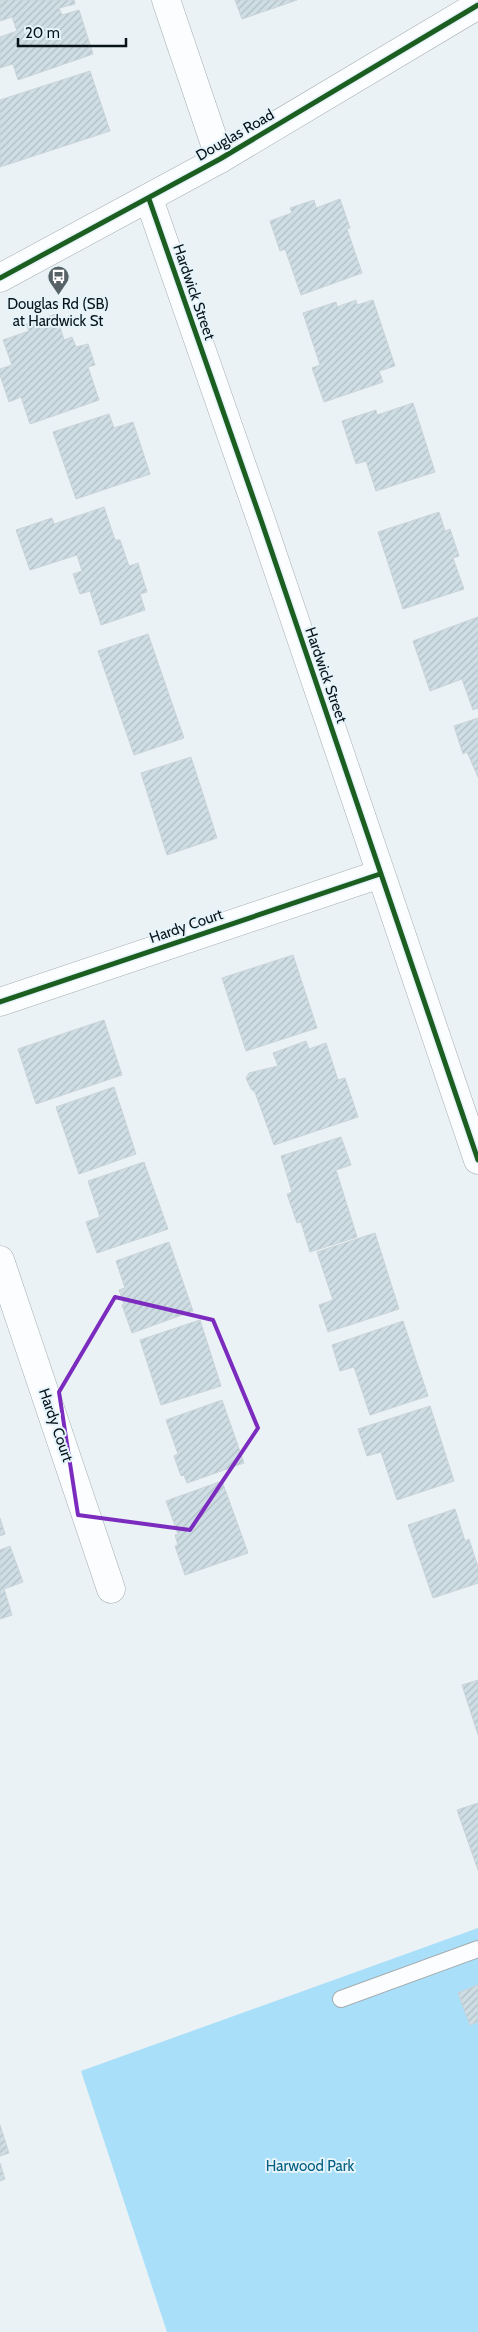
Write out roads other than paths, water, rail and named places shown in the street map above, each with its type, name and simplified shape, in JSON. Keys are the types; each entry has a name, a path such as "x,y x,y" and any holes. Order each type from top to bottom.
{"street":[{"path":"166,0 220,160"},
{"name":"Douglas Road","path":"0,278 220,160 478,5"},
{"name":"Hardwick Street","path":"149,199 262,523 478,1160"},
{"name":"Hardy Court","path":"0,1002 380,874"},
{"name":"Hardy Court","path":"0,1260 111,1589"}],"lane":[{"path":"341,1999 478,1949"}],"place":[{"name":"Douglas Rd (SB) at Hardwick St","path":"58,295"}],"park label":[{"name":"Harwood Park","path":"310,2166"}]}
